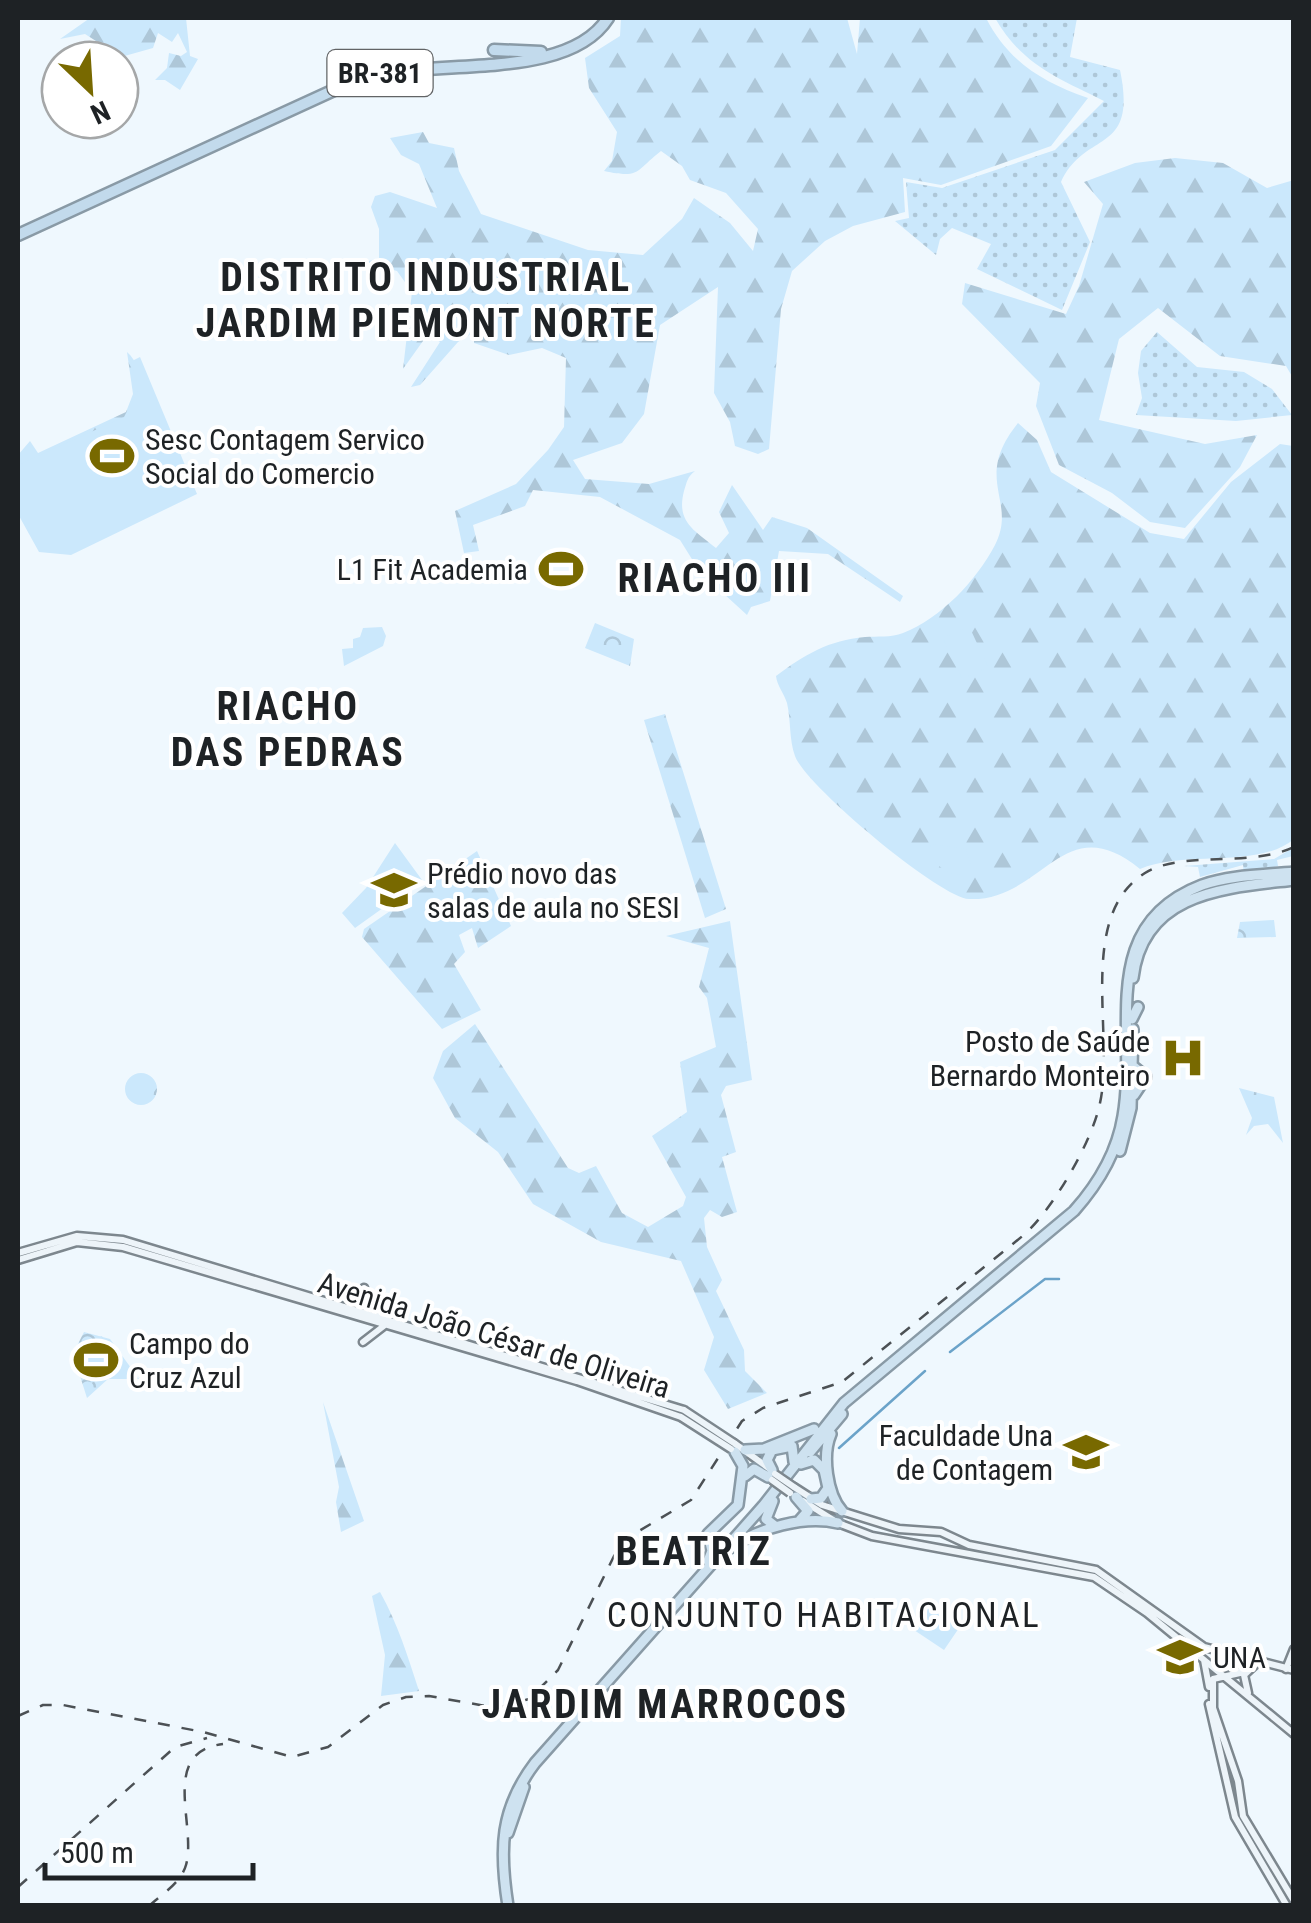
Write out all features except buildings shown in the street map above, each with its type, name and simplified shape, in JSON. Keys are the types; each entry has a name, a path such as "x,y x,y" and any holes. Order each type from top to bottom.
{"highway":[{"name":"BR-381","path":"18,232 338,87 395,69 537,55 580,46 605,18"},
{"name":"BR-381","path":"494,50 537,55"},
{"name":"BR-381","path":"366,65 537,55"},
{"path":"489,66 537,55"},
{"name":"BR-381","path":"18,232 344,79 414,62"},
{"name":"BR-381","path":"338,87 371,80"},
{"path":"236,141 260,123"},
{"name":"BR-381","path":"170,164 189,163"},
{"path":"111,187 136,171"},
{"path":"797,1461 839,1418 1078,1214 1107,1178 1128,1128 1131,1108 1127,984 1154,917 1191,890 1218,881 1294,872"},
{"path":"511,1906 508,1828 523,1788 732,1543 844,1403 1074,1210 1102,1176 1114,1149 1129,1086 1137,952 1161,921 1196,896 1294,880"},
{"path":"1132,1018 1138,1007"},
{"path":"1131,1108 1146,1077 1135,1071 1132,1060"},
{"path":"794,1492 808,1509 806,1517 772,1526 766,1519 773,1501 814,1429 836,1405 844,1403"},
{"path":"839,1418 826,1449 833,1498 842,1512"},
{"path":"698,1578 712,1555 708,1534 738,1505 743,1466 736,1448 764,1449 814,1429"},
{"path":"772,1475 767,1460 772,1450 790,1445 797,1461"},
{"path":"797,1461 814,1460 824,1470 828,1488 821,1498 811,1499"},
{"path":"772,1475 754,1469 746,1472 737,1514 710,1536 717,1544 809,1520 838,1523"},
{"path":"511,1906 501,1844 518,1786 698,1578 773,1501"}],"main road":[{"name":"Avenida João César de Oliveira","path":"18,1257 64,1238 121,1240 292,1294 628,1390 682,1413 838,1523 878,1537 1094,1576 1226,1676 1294,1734"},
{"path":"364,1288 370,1306 395,1321"},
{"name":"Avenida João César de Oliveira","path":"372,1317 682,1413"},
{"path":"364,1342 386,1324"},
{"path":"628,1390 641,1384"},
{"name":"Avenida João César de Oliveira","path":"794,1492 900,1530 954,1537 969,1545 1096,1570 1212,1649 1290,1670"},
{"path":"952,1548 954,1537"},
{"path":"1212,1649 1203,1658 1212,1729 1230,1780 1235,1817 1287,1906"},
{"path":"1290,1670 1293,1650"},
{"path":"1234,1656 1242,1670 1213,1680 1213,1708 1236,1771 1243,1816 1294,1901"},
{"path":"1249,1696 1244,1675 1259,1662"}],"green space":[{"path":"90,18 186,18 190,56 198,59 180,90 165,80 155,80 167,68 169,53 181,56 187,52 178,33 172,42 158,33 153,48 140,52 140,40 94,40 85,34 60,39"},
{"path":"621,18 847,18 857,54 860,18 986,18 1005,46 1028,68 1088,98 1051,146 941,185 903,178 905,212 853,226 825,241 792,271 781,309 769,449 758,454 735,446 730,422 714,393 718,287 660,325 644,414 622,443 573,460 585,479 649,484 695,471 682,502 685,518 716,548 729,533 719,512 732,485 763,530 772,517 807,528 903,596 900,602 828,554 779,551 770,601 751,607 747,615 700,572 680,540 600,497 533,490 525,506 473,525 479,551 464,553 455,511 516,484 564,427 566,358 542,348 509,355 474,343 474,332 458,342 420,385 411,387 440,342 428,334 403,369 412,292 397,271 366,262 379,258 379,229 371,207 375,196 390,192 437,208 419,164 401,155 390,138 423,132 429,143 454,148 459,171 481,214 588,250 643,255 682,219 694,198 730,223 753,251 758,229 726,193 690,180 682,166 661,151 631,173 604,171 612,161 617,132 589,88 585,58 620,36"},
{"path":"995,18 1077,18 1070,57 1120,70 1124,97 1116,129 1071,165 1061,182 1090,242 1062,310 977,269 991,244 952,228 940,239 936,255 895,221 909,218 906,182 942,188 1055,150 1104,101 1029,59"},
{"path":"1175,158 1223,163 1267,188 1294,180 1293,378 1286,366 1220,356 1158,308 1119,339 1099,420 1205,444 1257,435 1240,467 1185,528 1150,522 1112,493 1059,465 1036,406 1040,383 962,304 965,283 1066,314 1079,286 1103,204 1084,182 1135,163"},
{"path":"1157,332 1197,367 1244,372 1272,389 1292,415 1236,421 1136,415 1142,398 1138,373 1141,351"},
{"path":"127,352 139,372 138,411 18,499 18,455 30,441 38,453 126,412 133,394"},
{"name":"Sesc Contagem Servico Social do Comercio","path":"140,357 197,494 71,555 39,552 18,514 18,465 124,417 138,390 132,361"},
{"path":"1018,423 1037,440 1051,472 1150,533 1184,539 1231,482 1280,444 1293,446 1294,839 1262,854 1158,863 1140,869 1114,852 1091,848 1053,861 1016,887 994,896 969,899 954,894 904,861 847,814 804,770 793,750 787,703 776,676 828,645 903,633 931,618 968,585 987,559 1001,529 998,460"},
{"path":"595,623 634,639 630,666 585,648"},
{"path":"969,626 988,667 962,679 943,638"},
{"path":"382,627 386,636 383,646 344,666 342,649 353,648 353,639 360,637 363,628"},
{"path":"665,714 726,909 705,918 644,720"},
{"path":"395,843 422,880 355,928 342,913 366,888"},
{"path":"931,844 966,849 971,864 960,875 948,872 935,861"},
{"path":"1293,848 1293,856 1277,860 1278,866 1244,876 1243,865 1200,877 1198,867 1184,866 1274,859"},
{"path":"477,851 511,926 478,948 472,928 459,935 465,952 454,964 481,1010 442,1029 362,937 364,929"},
{"path":"1274,920 1276,937 1237,938 1240,922"},
{"path":"730,921 752,1080 726,1086 721,1095 736,1152 722,1157 737,1212 722,1217 710,1210 704,1218 707,1247 722,1280 716,1291 744,1350 745,1371 767,1393 728,1409 704,1370 714,1337 681,1261 601,1242 533,1204 498,1152 455,1118 433,1078 443,1051 475,1024 568,1168 579,1173 596,1166 622,1213 648,1227 683,1206 686,1197 652,1136 687,1112 680,1062 716,1047 707,998 699,987 709,948 666,936"},
{"path":"141,1073 152,1078 157,1089 152,1100 141,1105 130,1100 125,1089 130,1078"},
{"path":"1239,1088 1274,1097 1283,1143 1268,1124 1254,1126 1246,1135 1252,1118"},
{"path":"84,1332 110,1339 139,1379 108,1379 87,1398 73,1354"},
{"name":"Campo do Cruz Azul","path":"102,1336 116,1373 91,1383 77,1346"},
{"path":"323,1402 364,1521 341,1532 336,1502 339,1487"},
{"path":"380,1592 419,1691 381,1696 385,1655 372,1596"},
{"path":"926,1606 959,1628 944,1650 911,1628"}],"waterway":[{"path":"950,1352 1045,1279 1059,1279"},
{"path":"839,1448 925,1371"},
{"path":"1225,1759 1242,1824"},
{"path":"1259,1852 1264,1859"},
{"path":"1280,1888 1290,1906"}],"railway":[{"path":"18,1716 43,1705 63,1705 203,1732 292,1757 328,1747 383,1705 406,1697 429,1696 497,1708 529,1699 558,1670 616,1552 634,1534 691,1500 742,1421 763,1408 842,1382 1025,1234 1048,1208 1080,1154 1100,1103 1104,947 1111,918 1124,892 1145,873 1160,866 1257,857 1294,847"},
{"path":"18,1887 175,1747 207,1738"},
{"path":"149,1906 176,1883 186,1865 185,1792 192,1761 203,1750 223,1744"}],"place":[{"name":"Sesc Contagem Servico Social do Comercio","path":"112,456"},
{"name":"L1 Fit Academia","path":"561,569"},
{"name":"Prédio novo das salas de aula no SESI","path":"394,890"},
{"name":"Posto de Saúde Bernardo Monteiro","path":"1183,1058"},
{"name":"Campo do Cruz Azul","path":"96,1360"},
{"name":"Faculdade Una de Contagem","path":"1086,1452"},
{"name":"UNA","path":"1180,1657"}],"district":[{"name":"DISTRITO INDUSTRIAL JARDIM PIEMONT NORTE","path":"426,300"},
{"name":"RIACHO III","path":"715,578"},
{"name":"RIACHO DAS PEDRAS","path":"288,729"},
{"name":"BEATRIZ","path":"694,1551"},
{"name":"CONJUNTO HABITACIONAL","path":"824,1615"},
{"name":"JARDIM MARROCOS","path":"665,1704"}]}
